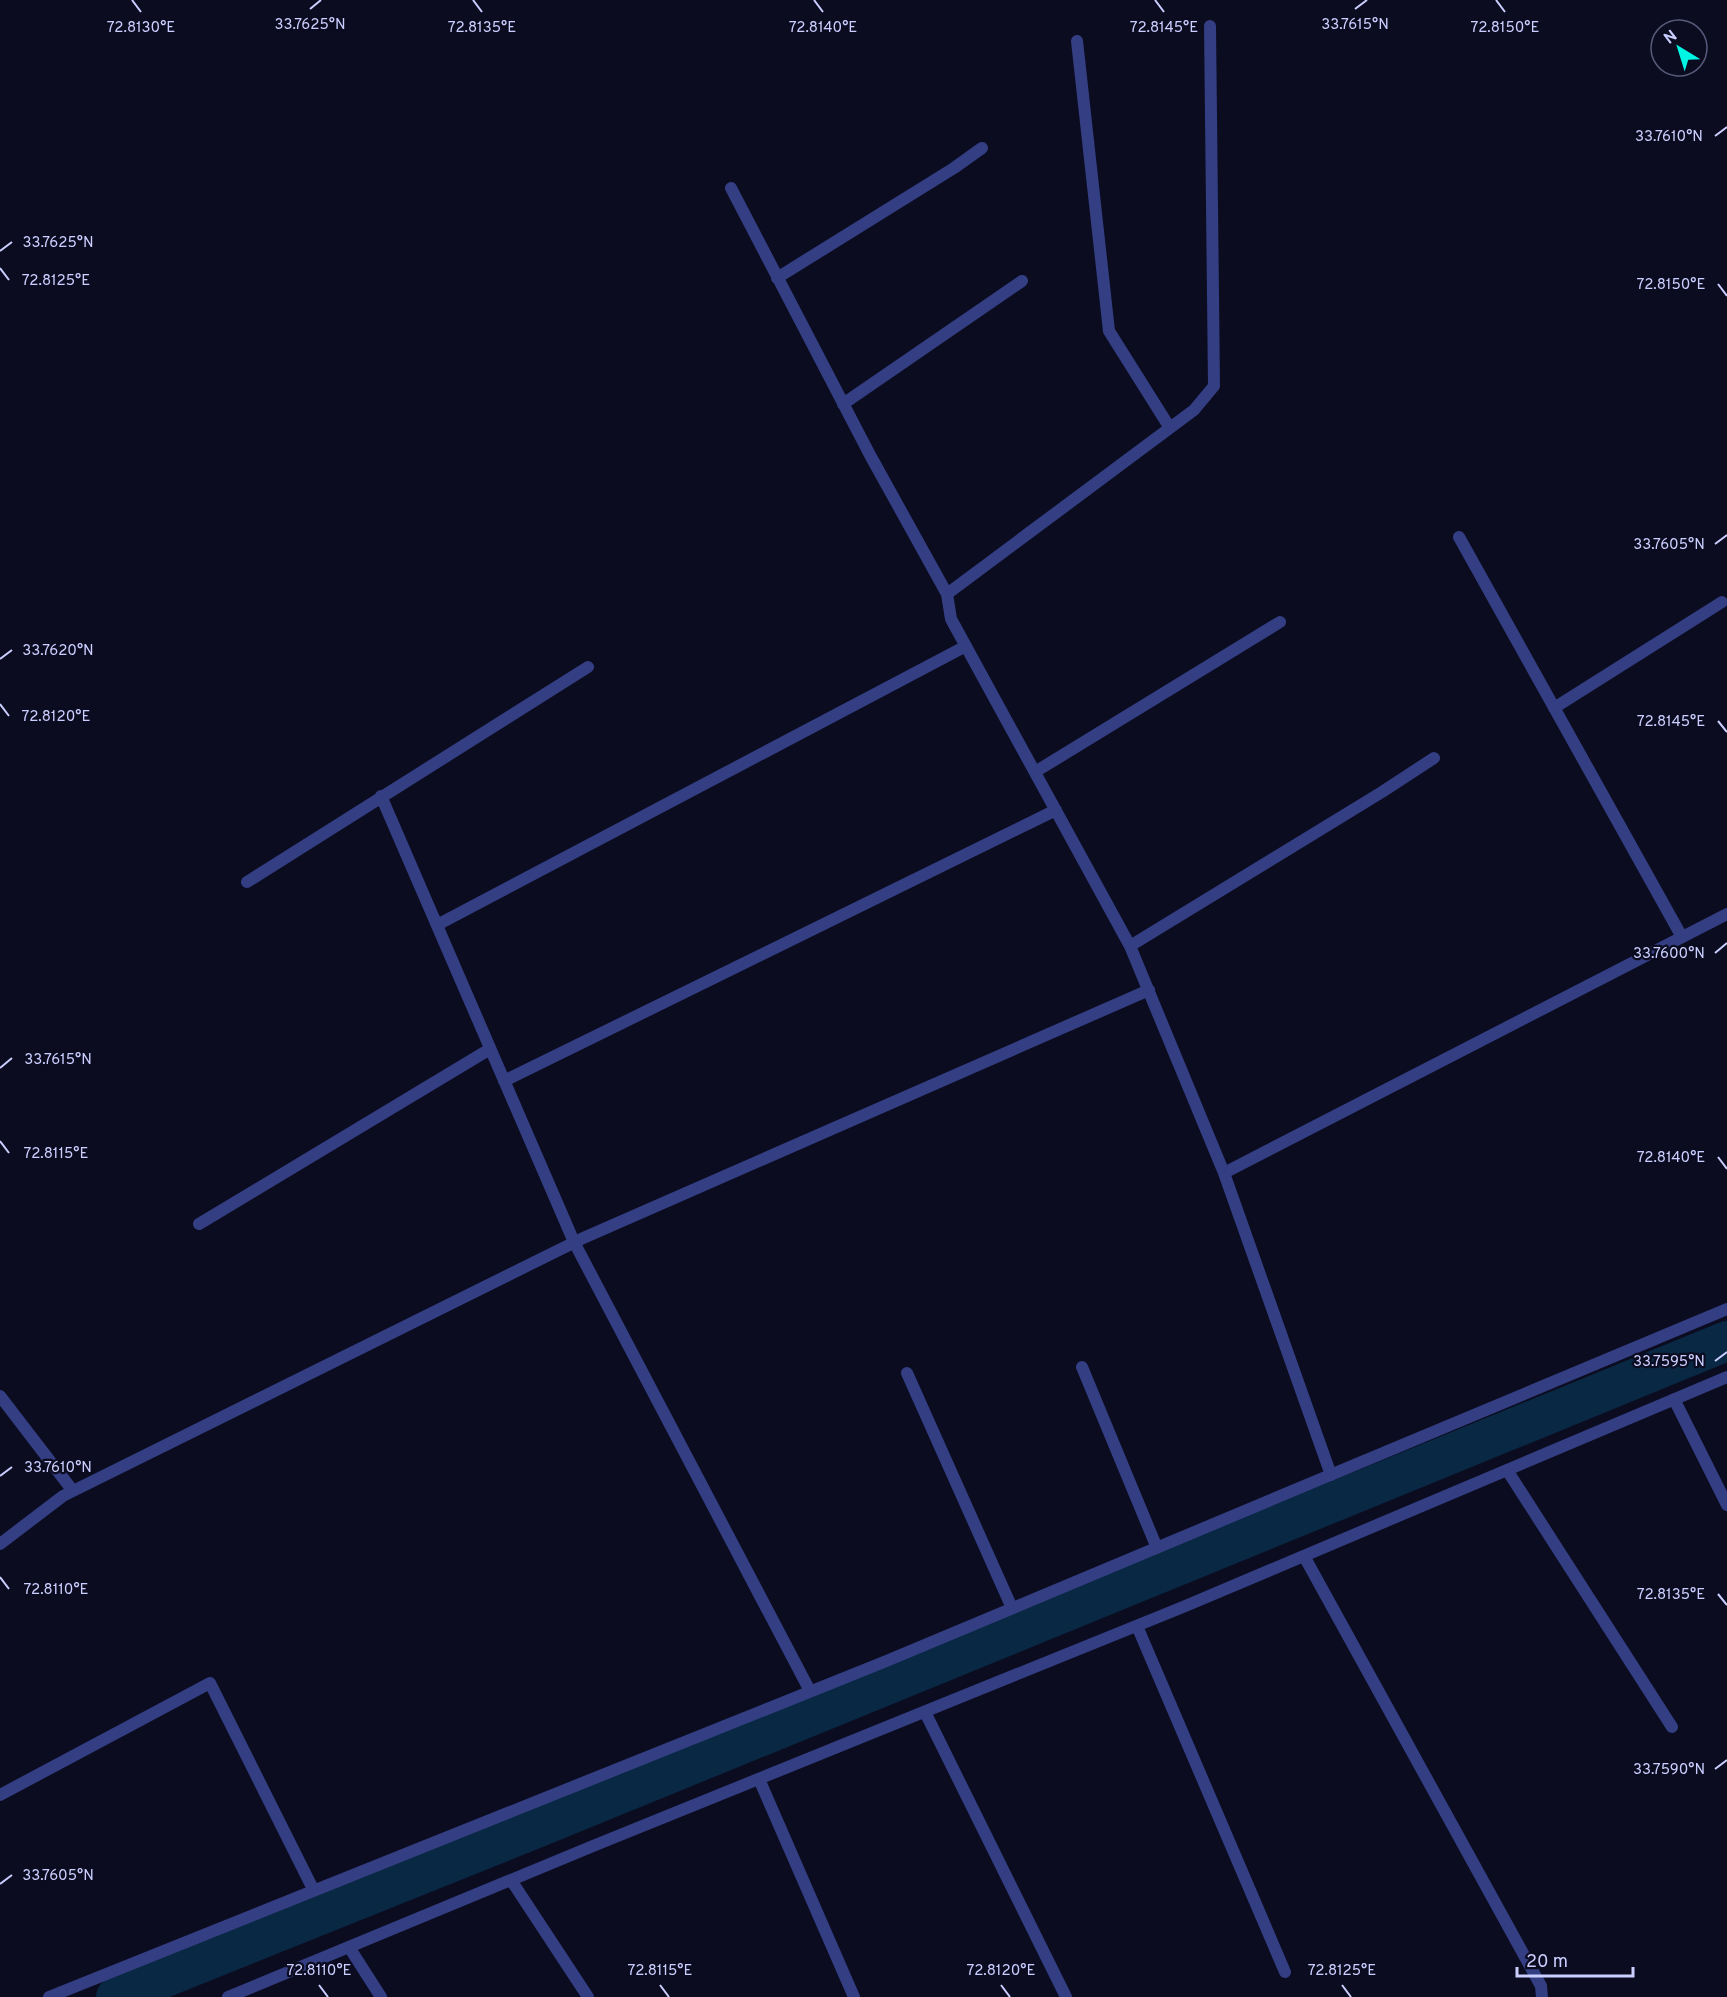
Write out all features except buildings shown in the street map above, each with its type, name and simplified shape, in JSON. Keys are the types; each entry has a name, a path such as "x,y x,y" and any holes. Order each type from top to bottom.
{"street":[{"path":"947,594 1194,410 1214,386 1209,26"},
{"path":"1077,40 1109,331 1170,428"},
{"path":"777,278 954,168 982,148"},
{"path":"731,188 843,404 947,594 951,619 1130,946 1224,1173 1331,1475"},
{"path":"843,404 1022,280"},
{"path":"1460,537 1682,937"},
{"path":"1554,708 1722,602"},
{"path":"1035,772 1280,622"},
{"path":"437,925 966,646"},
{"path":"247,882 588,667"},
{"path":"1130,946 1434,758"},
{"path":"381,796 574,1242 810,1691"},
{"path":"504,1081 1056,810"},
{"path":"1224,1173 1727,915"},
{"path":"0,1544 63,1496 574,1242 1149,990"},
{"path":"199,1224 490,1049"},
{"path":"49,1997 810,1691 1727,1309"},
{"path":"1082,1367 1157,1548"},
{"path":"907,1373 1012,1608"},
{"path":"228,1997 1137,1626 1727,1377"},
{"path":"0,1396 73,1491"},
{"path":"1674,1399 1727,1505"},
{"path":"1507,1470 1672,1727"},
{"path":"1304,1556 1541,1986 1542,1997"},
{"path":"1137,1626 1285,1972"},
{"path":"0,1795 210,1683 313,1889"},
{"path":"925,1712 1066,1997"},
{"path":"759,1779 855,1997"},
{"path":"511,1880 588,1997"},
{"path":"349,1947 381,1997"}],"waterway":[{"path":"116,1997 539,1827 1727,1341"}]}
